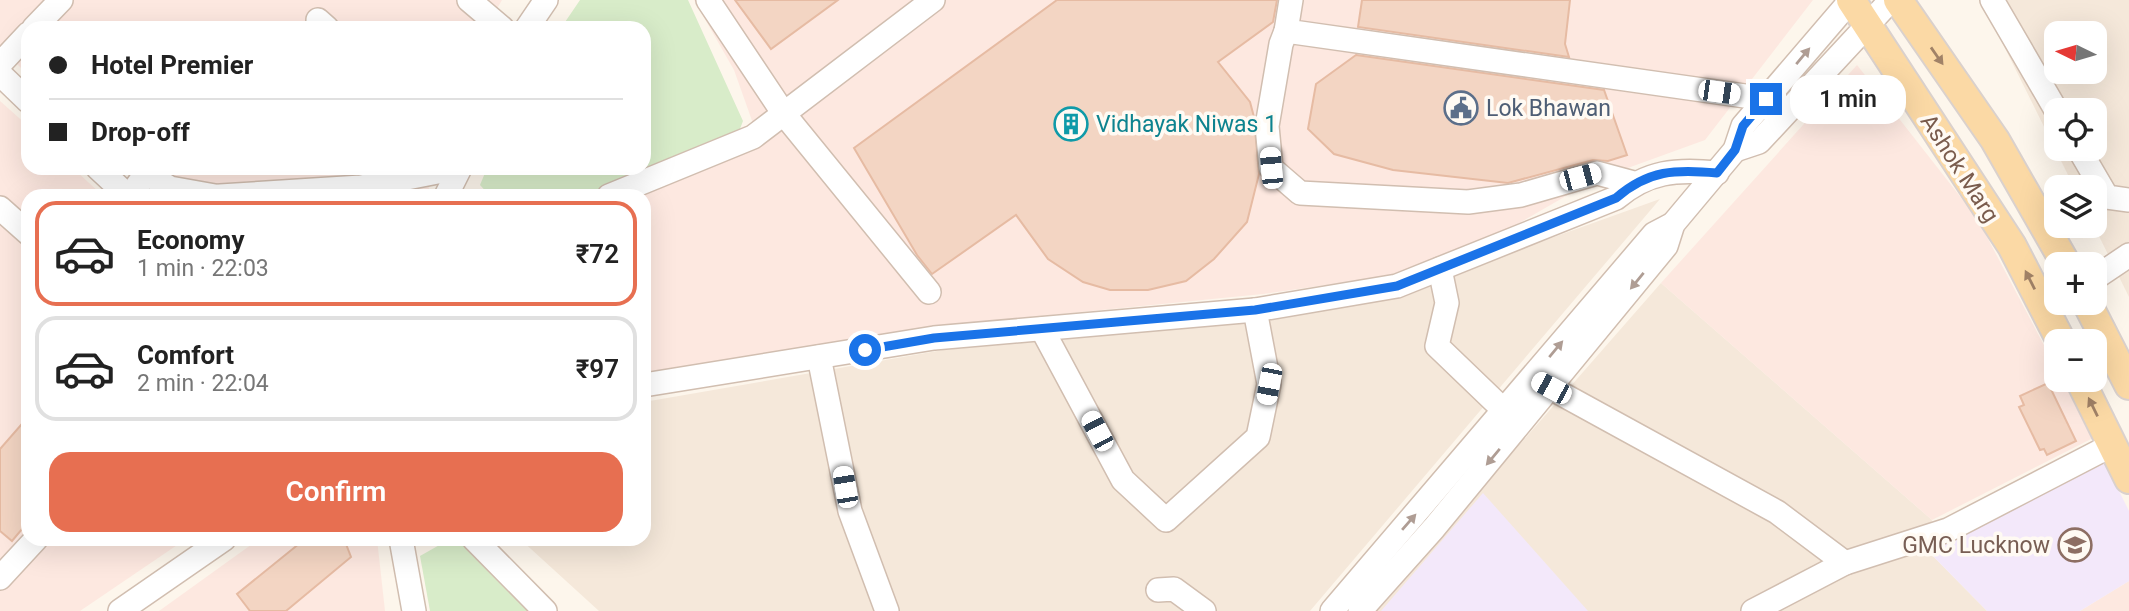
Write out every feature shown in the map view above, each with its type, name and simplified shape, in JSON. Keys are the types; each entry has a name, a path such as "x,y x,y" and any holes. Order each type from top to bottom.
{"main road":[{"name":"Ashok Marg","path":"1851,0 2044,294"},
{"name":"Ashok Marg","path":"1898,0 1995,140 2059,252"},
{"path":"2093,315 2129,384"},
{"path":"2086,392 2129,479"}],"street":[{"path":"41,21 61,0"},
{"path":"469,0 494,21"},
{"path":"532,21 546,0"},
{"path":"708,0 784,114 929,292"},
{"path":"626,189 753,137 933,0"},
{"path":"1291,0 1279,57 1268,137 1271,168 1300,193 1468,202 1521,195 1597,173 1634,183"},
{"path":"1332,611 1392,559 1542,383 1654,234 1673,225 1717,173 1735,150 1743,126 1851,0"},
{"path":"1735,150 1759,142 1891,0"},
{"path":"1992,0 2049,98"},
{"path":"1286,31 1766,99"},
{"path":"0,64 21,42"},
{"path":"0,74 21,94"},
{"path":"2086,161 2107,197 2129,200"},
{"path":"651,384 934,338 1255,310 1397,286 1616,198 1634,183 1678,169 1717,173"},
{"path":"106,175 121,189"},
{"path":"149,175 176,189"},
{"path":"329,189 361,187 423,175"},
{"path":"0,208 21,227"},
{"path":"2107,270 2129,254"},
{"path":"1440,269 1447,303 1437,346 1512,418"},
{"path":"1042,329 1123,480 1166,520 1258,437 1269,384 1255,310"},
{"path":"818,357 850,512 887,611"},
{"path":"1542,383 1777,512 1845,563"},
{"path":"1753,611 1845,563 1948,530 2112,445"},
{"path":"0,578 30,546"},
{"path":"120,611 214,546"},
{"path":"402,546 414,611"},
{"path":"481,546 545,611"},
{"path":"1360,611 1392,559"},
{"path":"1158,590 1174,589 1204,611"}],"shaded area":[{"path":"0,0 502,0 490,21 21,21 21,68 0,47"},
{"path":"694,0 1813,0 1705,140 1592,181 1502,233 1389,276 1263,294 930,327 651,375 651,192 761,146 734,70"},
{"path":"1981,0 2129,0 2129,297 2100,238 2107,238 2107,175 2068,175 2061,161 2107,161 2107,98 2044,98 2044,127"},
{"path":"1857,65 1977,218 2044,345 2044,392 2068,392 2093,438 1932,520 1661,283"},
{"path":"0,101 21,120 21,175 80,175 96,189 21,189 21,546 176,546 80,611 0,611"},
{"path":"130,175 432,175 429,189 144,189"},
{"path":"1660,199 1310,611 599,611 528,546 651,546 651,401 943,350 1267,321 1404,297 1529,246"},
{"path":"1661,283 1932,520 1925,548 1987,611 1374,611"},
{"path":"2104,461 2129,511 2129,581 2080,611 1987,611 1925,548"},
{"path":"1483,493 1588,611 1381,611"},
{"path":"249,546 378,546 385,611 159,611"},
{"path":"2129,581 2129,611 2080,611"}],"green space":[{"path":"580,0 688,0 743,121 738,134 651,169 651,21 566,21"},
{"path":"484,175 637,175 603,189 484,189 480,185"},
{"path":"438,546 465,546 528,611 430,611 420,556"}],"building":[{"path":"735,0 838,0 771,49"},
{"name":"Vidhayak Niwas 1","path":"1057,0 1277,0 1273,22 1218,62 1250,102 1254,117 1259,174 1247,222 1214,259 1186,281 1148,290 1110,290 1083,282 1048,259 1016,215 932,274 917,255 854,148"},
{"path":"1362,0 1570,0 1565,44 1569,57 1358,27"},
{"name":"Lok Bhawan","path":"1356,55 1604,90 1627,155 1608,161 1593,160 1508,183 1393,170 1334,154 1308,129 1316,84"},
{"path":"2044,385 2044,392 2052,392 2076,441 2047,455 2044,449 2040,450 2019,407 2024,405 2020,396"},
{"path":"21,425 21,530 12,541 0,531 0,449"},
{"path":"296,546 347,546 351,557 286,611 250,611 237,594"}],"place":[{"name":"Lok Bhawan","path":"1461,108"},
{"name":"Vidhayak Niwas 1","path":"1071,124"},
{"name":"GMC Lucknow","path":"2075,545"}],"route":[{"path":"865,350 934,338 1255,310 1397,286 1616,198 1634,183 1678,169 1717,173 1735,150 1743,126 1766,99"}]}
